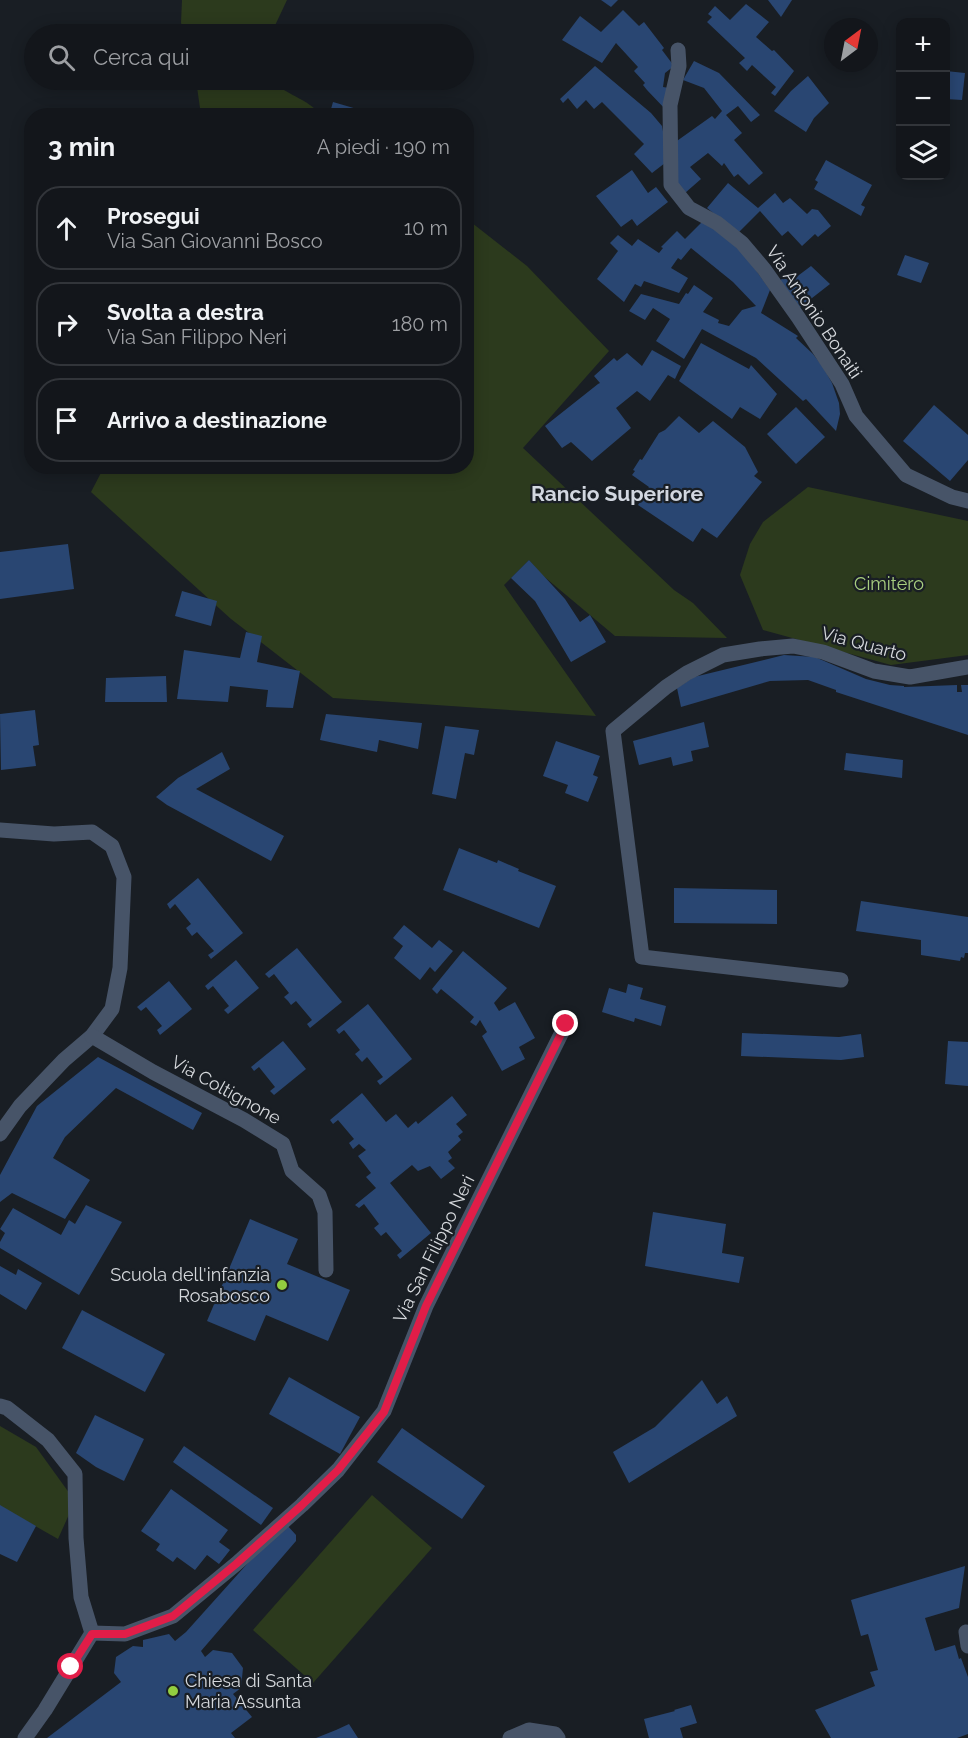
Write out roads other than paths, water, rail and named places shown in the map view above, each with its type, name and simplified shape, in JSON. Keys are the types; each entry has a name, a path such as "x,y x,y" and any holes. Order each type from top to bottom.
{"street":[{"name":"Via Antonio Bonaiti","path":"678,50 679,66 670,105 670,185 689,208 717,223 742,243 764,269 842,384 856,416 906,475 952,497 968,501"},
{"name":"Via Quarto","path":"841,980 642,957 613,731 666,687 687,673 723,656 748,651 793,646 823,652 874,671 910,677 968,667"},
{"path":"0,830 54,834 92,832 112,846 124,877 120,968 112,1009 92,1036 64,1060 20,1106 0,1134"},
{"name":"Via San Filippo Neri","path":"92,1634 125,1634 173,1616 302,1505 338,1470 384,1412 426,1306 566,1024"},
{"name":"Via Coltignone","path":"92,1036 283,1144 292,1171 319,1195 322,1203 325,1212 326,1270"},
{"path":"0,1406 7,1408 48,1440 75,1474 76,1539 81,1597 92,1634 25,1738"},
{"path":"510,1738 529,1730 555,1734 558,1738"}],"place":[{"name":"Scuola dell'infanzia Rosabosco","path":"282,1285"},
{"name":"Chiesa di Santa Maria Assunta","path":"173,1691"}],"district":[{"name":"Rancio Superiore","path":"617,494"}],"park label":[{"name":"Cimitero","path":"889,584"}]}
